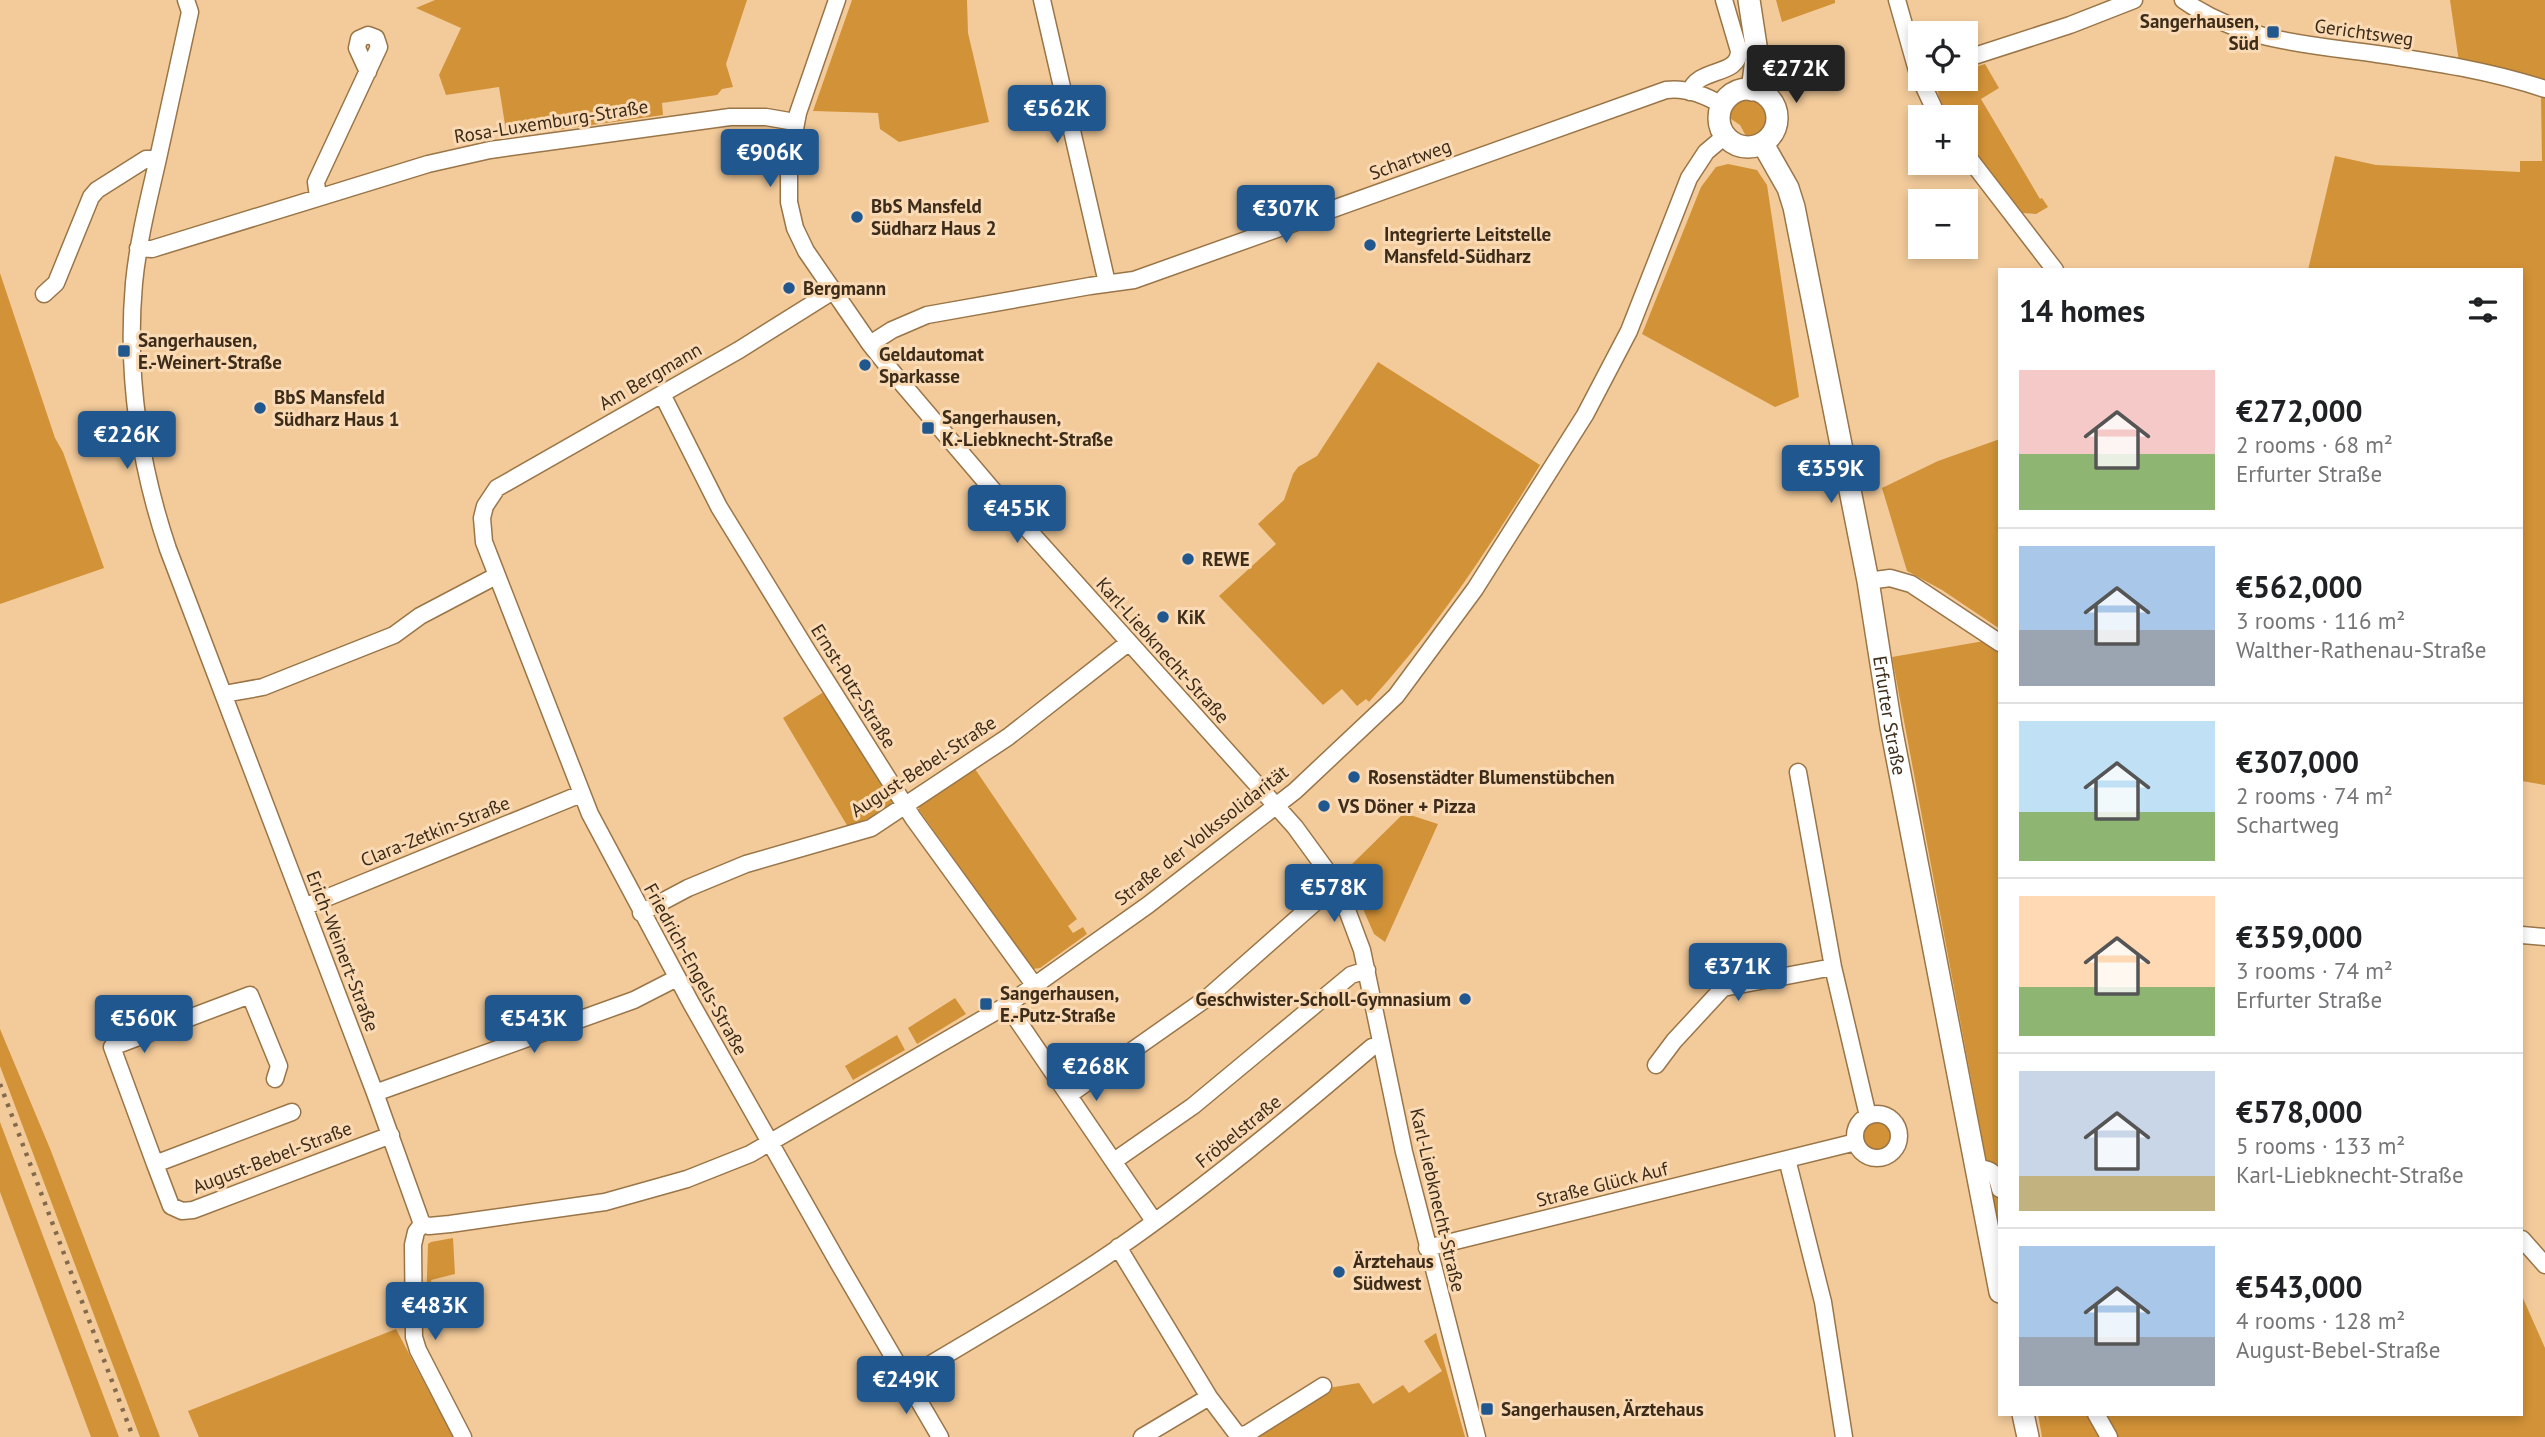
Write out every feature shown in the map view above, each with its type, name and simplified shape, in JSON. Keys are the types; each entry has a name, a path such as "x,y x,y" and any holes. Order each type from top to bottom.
{"main road":[{"path":"1749,0 1757,43 1752,90"},
{"path":"1752,90 1770,99 1777,113 1774,131 1763,144 1742,147 1725,136 1719,121 1722,104 1733,93 1752,90"},
{"name":"Erfurter Straße","path":"1763,144 1788,188 1794,207 1826,382 1868,581 1891,727 1998,1281"},
{"path":"2023,1416 2028,1437"}],"street":[{"name":"Karl-Liebknecht-Straße","path":"837,0 795,122 788,173 791,212 806,251 870,344 997,495 1309,846 1338,886 1353,922 1367,970 1381,1045 1427,1248 1477,1437"},
{"path":"1042,0 1107,283"},
{"path":"1690,92 1700,78 1733,65 1739,58 1724,0"},
{"path":"1897,0 1908,37"},
{"path":"1978,55 2061,28 2134,0"},
{"name":"Gerichtsweg","path":"2183,0 2228,26 2257,36 2515,79 2545,89"},
{"name":"Erich-Weinert-Straße","path":"188,1 190,12 138,248 132,350 134,401 142,453 148,484 168,549 391,1135 422,1224"},
{"path":"318,197 316,182 368,72"},
{"name":"Schartweg","path":"870,344 892,330 927,316 1140,278 1658,92 1671,89 1690,92 1722,104"},
{"name":"Rosa-Luxemburg-Straße","path":"138,248 152,249 428,164 490,150 735,117 766,117 795,122"},
{"name":"Straße der Volkssolidarität","path":"422,1224 450,1224 605,1202 687,1179 770,1144 1007,1005 1147,905 1275,807 1396,696 1475,590 1585,415 1629,331 1689,178 1706,152 1725,136"},
{"path":"44,294 56,283 91,197 97,190 144,160 158,159"},
{"path":"1978,170 2053,268"},
{"name":"Am Bergmann","path":"489,496 497,488 738,350 832,291"},
{"name":"Ernst-Putz-Straße","path":"662,394 719,507 905,805 1035,986"},
{"name":"Friedrich-Engels-Straße","path":"489,496 482,518 482,531 496,576 581,794 677,978 938,1436"},
{"path":"224,694 263,687 394,635 420,616 496,576"},
{"path":"1868,581 1889,578 1911,584 1998,642"},
{"name":"August-Bebel-Straße","path":"641,913 688,888 746,864 866,831 1008,737 1129,643"},
{"path":"1798,772 1833,967 1868,1115"},
{"name":"Clara-Zetkin-Straße","path":"304,907 581,794"},
{"path":"1069,1095 1207,998 1318,900 1338,886"},
{"path":"2523,935 2545,937"},
{"path":"1657,1065 1674,1041 1723,988 1833,967"},
{"path":"1114,1161 1202,1098 1351,975 1367,970"},
{"path":"375,1093 634,1000 677,978"},
{"name":"August-Bebel-Straße","path":"275,1079 279,1066 250,995 112,1047 171,1206 182,1211 190,1211 391,1135"},
{"path":"1007,1005 1154,1221"},
{"name":"Fröbelstraße","path":"905,1378 1065,1283 1118,1247 1273,1131 1373,1047 1381,1045"},
{"name":"August-Bebel-Straße","path":"155,1164 292,1112"},
{"path":"1868,1115 1884,1115 1894,1121 1899,1131 1898,1142 1892,1152 1877,1158 1861,1152 1856,1142 1857,1125 1868,1115"},
{"name":"Straße Glück Auf","path":"1427,1248 1856,1142"},
{"path":"1787,1159 1823,1302 1844,1437"},
{"path":"1977,1169 1991,1170 1998,1180"},
{"path":"422,1224 416,1232 413,1245 415,1337 418,1350 463,1437"},
{"path":"2523,1240 2545,1265"},
{"path":"1118,1247 1209,1397 1237,1434 1245,1435 1323,1386"},
{"path":"1142,1437 1209,1397"},
{"path":"2097,1416 2109,1437"}],"shaded area":[{"path":"435,0 747,0 726,64 733,87 722,89 717,95 662,103 663,115 507,137 499,87 446,95 439,75 461,28 416,8"},
{"path":"852,0 967,0 968,33 989,122 899,142 880,129 878,113 813,111"},
{"path":"1776,0 1835,0 1835,3 1782,22"},
{"path":"2450,0 2545,0 2545,785 2523,781 2523,268 2308,268 2335,156 2376,165 2520,172 2520,161 2542,161 2541,96 2511,84 2461,76"},
{"path":"1985,64 1999,88 1981,99 2040,199 2042,198 2048,207 2036,214 2023,213 1978,162 1978,105 1944,105 1938,94 1938,91 1978,91 1978,66"},
{"path":"1748,99 1762,105 1767,120 1760,133 1747,138 1740,125 1728,117 1733,105"},
{"path":"1728,164 1757,170 1767,185 1799,397 1775,407 1642,334 1701,187 1716,167"},
{"path":"0,273 55,438 63,452 104,568 0,604"},
{"path":"1378,362 1540,465 1460,588 1417,646 1369,702 1366,699 1357,706 1342,689 1323,705 1219,596 1276,544 1258,524 1284,500 1298,467 1317,456"},
{"path":"1998,440 1998,628 1942,590 1907,571 1882,488 1938,461"},
{"path":"1984,641 1998,652 1998,1222 1892,657"},
{"path":"822,693 892,801 891,806 855,826 848,827 783,718"},
{"path":"975,769 1077,919 1068,926 1073,933 1083,927 1087,934 1040,968 1033,969 919,810 923,800"},
{"path":"1404,813 1438,824 1385,942 1374,934 1346,870"},
{"path":"955,998 966,1014 917,1044 908,1028"},
{"path":"0,1029 51,1151 160,1437 140,1437 0,1066"},
{"path":"897,1035 905,1050 853,1080 845,1066"},
{"path":"1879,1119 1890,1124 1895,1135 1890,1146 1879,1151 1868,1146 1863,1135 1868,1124"},
{"path":"0,1122 119,1437 91,1437 0,1192"},
{"path":"453,1238 455,1274 431,1280 435,1300 426,1306 428,1244"},
{"path":"2523,1298 2545,1348 2545,1437 2042,1437 2038,1416 2523,1416"},
{"path":"396,1329 453,1437 199,1437 188,1411"},
{"path":"1436,1333 1465,1437 1247,1437 1322,1389 1359,1383 1373,1404 1403,1385 1409,1393 1442,1371 1424,1341"}],"railway":[{"path":"0,1084 133,1437"}],"place":[{"name":"Sangerhausen, Süd","path":"2273,32"},
{"name":"BbS Mansfeld Südharz Haus 2","path":"857,217"},
{"name":"Integrierte Leitstelle Mansfeld-Südharz","path":"1370,245"},
{"name":"Bergmann","path":"789,288"},
{"name":"Sangerhausen, E.-Weinert-Straße","path":"124,351"},
{"name":"Geldautomat Sparkasse","path":"865,365"},
{"name":"BbS Mansfeld Südharz Haus 1","path":"260,408"},
{"name":"Sangerhausen, K.-Liebknecht-Straße","path":"928,428"},
{"name":"REWE","path":"1188,559"},
{"name":"KiK","path":"1163,617"},
{"name":"Rosenstädter Blumenstübchen","path":"1354,777"},
{"name":"VS Döner + Pizza","path":"1324,806"},
{"name":"Geschwister-Scholl-Gymnasium","path":"1465,999"},
{"name":"Sangerhausen, E.-Putz-Straße","path":"986,1004"},
{"name":"Ärztehaus Südwest","path":"1339,1272"},
{"name":"Sangerhausen, Ärztehaus","path":"1487,1409"}]}
